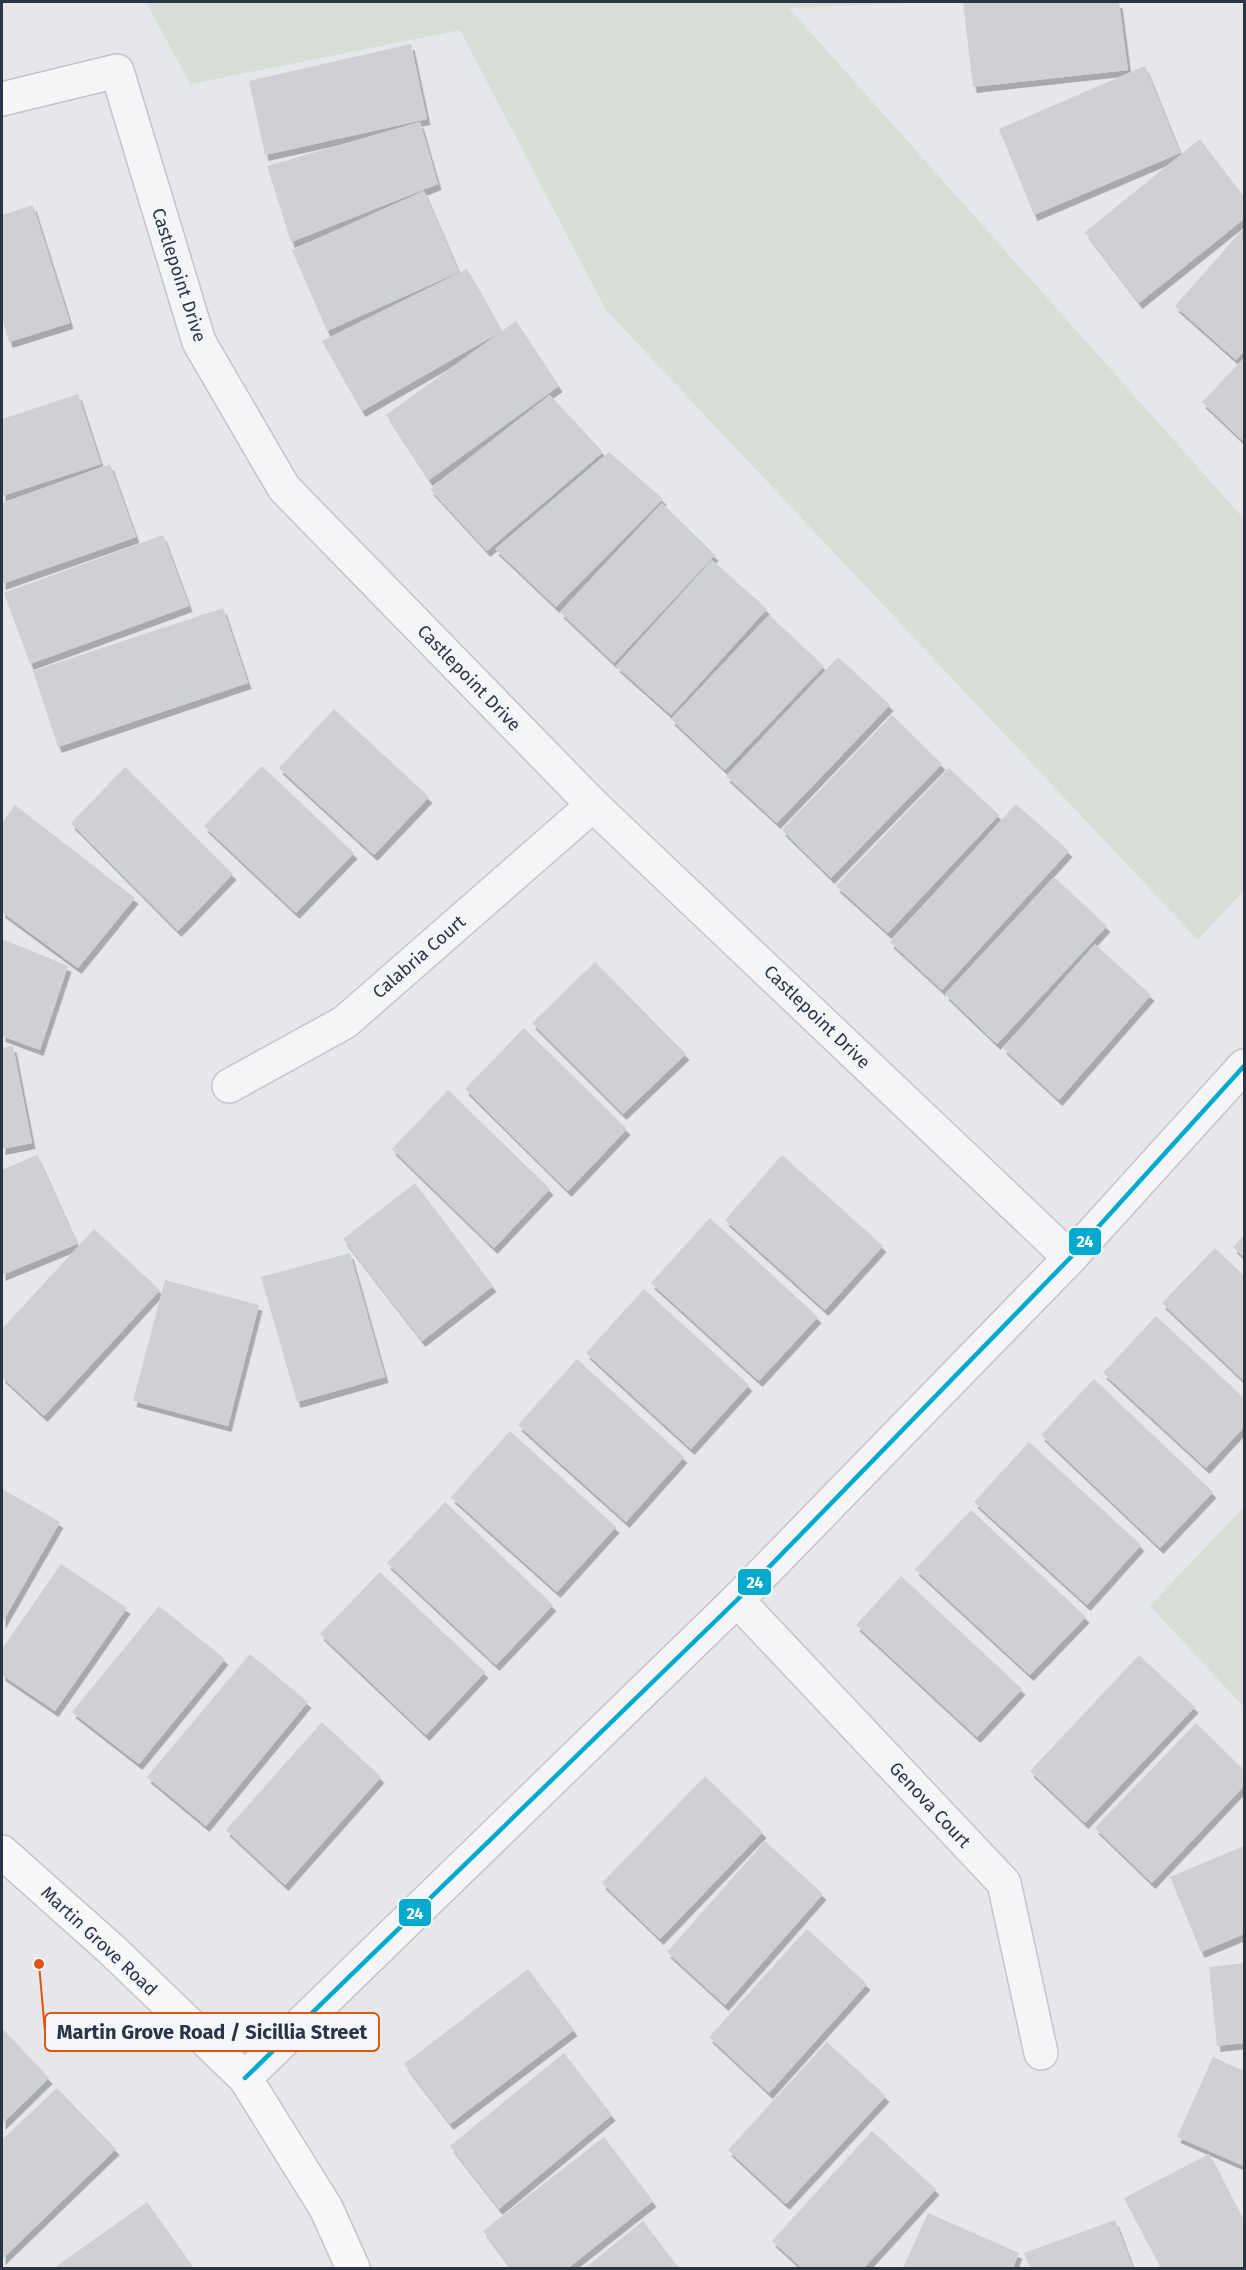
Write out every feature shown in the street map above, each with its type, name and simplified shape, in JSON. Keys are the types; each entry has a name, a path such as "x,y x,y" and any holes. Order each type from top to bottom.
{"street":[{"name":"Castlepoint Drive","path":"2,99 117,71 199,342 284,488 593,805 1070,1258"},
{"name":"Calabria Court","path":"229,1086 345,1022 593,805"},
{"path":"245,2078 737,1600 1070,1258 1245,1066"},
{"name":"Genova Court","path":"737,1600 1004,1883 1041,2053"},
{"name":"Martin Grove Road","path":"2,1852 112,1950 245,2078 326,2208 353,2268"}],"shaded area":[{"path":"146,2 934,2 789,8 1244,519 1244,890 1198,940 606,310 460,30 190,84"},
{"path":"1244,1507 1244,1707 1150,1606"}],"building":[{"path":"963,2 1119,2 1128,70 973,87"},
{"path":"411,44 427,119 265,155 249,81"},
{"path":"1145,66 1180,153 1034,215 999,129"},
{"path":"420,122 438,184 291,242 267,166"},
{"path":"1200,139 1244,197 1244,219 1139,303 1085,232"},
{"path":"424,191 459,272 327,331 292,250"},
{"path":"33,205 70,323 9,342 2,317 2,215"},
{"path":"1244,228 1244,351 1236,360 1175,306"},
{"path":"467,269 502,331 362,411 322,341"},
{"path":"516,321 559,386 429,480 386,415"},
{"path":"1244,358 1244,442 1202,402"},
{"path":"78,394 101,464 2,496 2,419"},
{"path":"550,395 603,452 487,551 430,489"},
{"path":"609,452 663,499 556,607 495,549"},
{"path":"110,464 136,537 2,584 2,503"},
{"path":"662,503 715,555 614,663 560,612"},
{"path":"163,535 189,606 30,664 4,593"},
{"path":"712,560 767,609 671,715 616,666"},
{"path":"223,608 248,683 58,747 33,671"},
{"path":"769,615 824,666 725,770 671,719"},
{"path":"838,657 890,705 777,823 726,776"},
{"path":"334,709 429,797 374,855 279,768"},
{"path":"892,715 942,764 831,878 782,830"},
{"path":"262,766 354,853 296,913 204,826"},
{"path":"125,767 233,874 178,931 71,823"},
{"path":"949,768 999,815 888,933 836,886"},
{"path":"1016,804 1069,851 942,990 890,942"},
{"path":"15,805 135,898 78,968 2,912 2,823"},
{"path":"1054,877 1107,926 997,1044 945,994"},
{"path":"2,939 68,966 40,1050 2,1036"},
{"path":"1095,944 1151,995 1059,1100 1003,1048"},
{"path":"595,962 686,1054 623,1114 532,1023"},
{"path":"524,1028 627,1129 568,1191 465,1089"},
{"path":"13,1046 32,1143 2,1149 2,1048"},
{"path":"448,1090 550,1189 494,1248 392,1149"},
{"path":"37,1155 77,1244 2,1275 2,1170"},
{"path":"782,1155 883,1246 825,1310 725,1220"},
{"path":"415,1183 493,1286 422,1341 343,1239"},
{"path":"710,1218 818,1317 759,1381 651,1283"},
{"path":"94,1229 160,1290 44,1416 2,1377 2,1329"},
{"path":"1244,1235 1244,1257 1233,1247"},
{"path":"1215,1248 1244,1276 1244,1381 1162,1303"},
{"path":"350,1253 385,1377 297,1402 261,1277"},
{"path":"165,1280 259,1305 228,1426 133,1401"},
{"path":"644,1289 749,1385 691,1449 586,1353"},
{"path":"1156,1316 1244,1398 1244,1427 1206,1468 1103,1373"},
{"path":"577,1359 684,1457 626,1522 518,1425"},
{"path":"1094,1379 1213,1492 1160,1548 1041,1435"},
{"path":"510,1431 616,1527 557,1592 451,1497"},
{"path":"1029,1442 1141,1545 1087,1605 974,1502"},
{"path":"2,1489 60,1522 2,1623"},
{"path":"445,1502 553,1605 496,1665 387,1563"},
{"path":"971,1510 1086,1617 1030,1675 915,1569"},
{"path":"61,1564 127,1608 55,1711 2,1675 2,1649"},
{"path":"380,1572 485,1672 426,1735 320,1634"},
{"path":"901,1576 1022,1689 977,1737 856,1625"},
{"path":"159,1606 225,1659 139,1764 72,1712"},
{"path":"250,1654 308,1702 206,1826 147,1777"},
{"path":"1139,1655 1195,1707 1085,1823 1030,1771"},
{"path":"322,1722 381,1777 285,1885 226,1830"},
{"path":"1196,1723 1244,1770 1244,1786 1152,1883 1095,1828"},
{"path":"705,1776 763,1832 660,1939 602,1883"},
{"path":"765,1841 823,1894 725,2005 667,1952"},
{"path":"1244,1846 1244,1934 1201,1952 1170,1877"},
{"path":"807,1929 867,1984 769,2093 709,2037"},
{"path":"1244,1963 1244,2043 1217,2046 1209,1967"},
{"path":"528,1969 574,2030 450,2124 404,2064"},
{"path":"2,2028 49,2078 2,2124"},
{"path":"827,2042 886,2096 786,2204 728,2150"},
{"path":"564,2053 612,2115 499,2209 450,2146"},
{"path":"1213,2057 1244,2071 1244,2166 1177,2137"},
{"path":"57,2088 116,2149 2,2259 2,2140"},
{"path":"872,2131 936,2189 864,2268 802,2268 772,2241"},
{"path":"604,2137 653,2201 568,2268 511,2268 483,2231"},
{"path":"1209,2154 1244,2222 1244,2268 1161,2268 1124,2198"},
{"path":"147,2202 194,2268 54,2268"},
{"path":"928,2213 1019,2253 1013,2268 903,2268"},
{"path":"1115,2220 1133,2268 1030,2268 1024,2253"},
{"path":"643,2221 679,2268 585,2268"}],"transit line":[{"name":"24","path":"245,2078 737,1600 1070,1258 1244,1066"}],"place":[{"name":"Martin Grove Road / Sicillia Street","path":"39,1964"}]}
